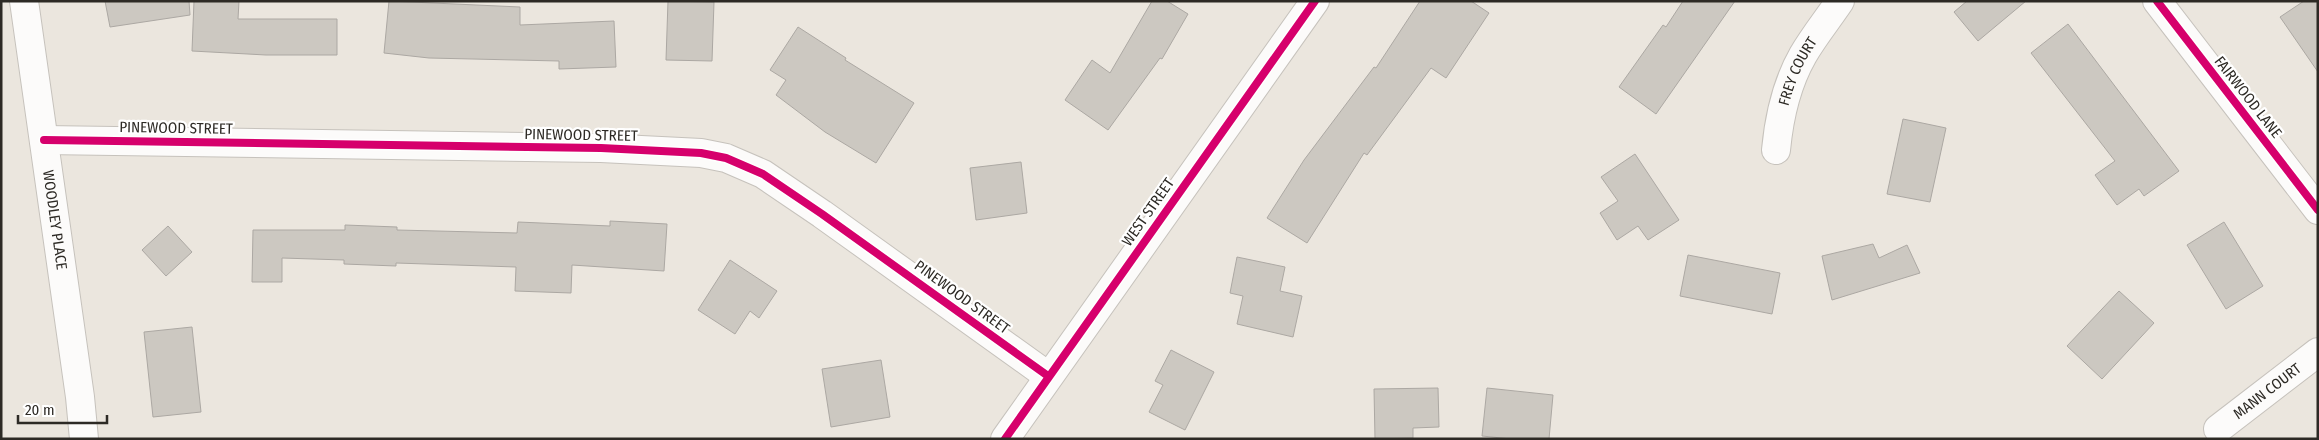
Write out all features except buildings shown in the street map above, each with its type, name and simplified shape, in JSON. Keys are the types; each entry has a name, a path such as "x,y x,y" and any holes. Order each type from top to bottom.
{"street":[{"name":"WOODLEY PLACE","path":"24,1 84,439"},
{"name":"WEST STREET","path":"1005,439 1314,1"},
{"name":"FREY COURT","path":"1776,150 1790,86 1803,56 1840,1"},
{"name":"FAIRWOOD LANE","path":"2157,1 2318,210"},
{"name":"PINEWOOD STREET","path":"44,140 601,148 701,153 726,158 763,174 1048,376"},
{"name":"MANN COURT","path":"2218,429 2318,352"}],"cycle path":[{"path":"1005,439 1315,1"},
{"path":"2157,1 2318,210"},
{"path":"44,140 601,148 701,153 726,158 763,174 1048,376"}]}
